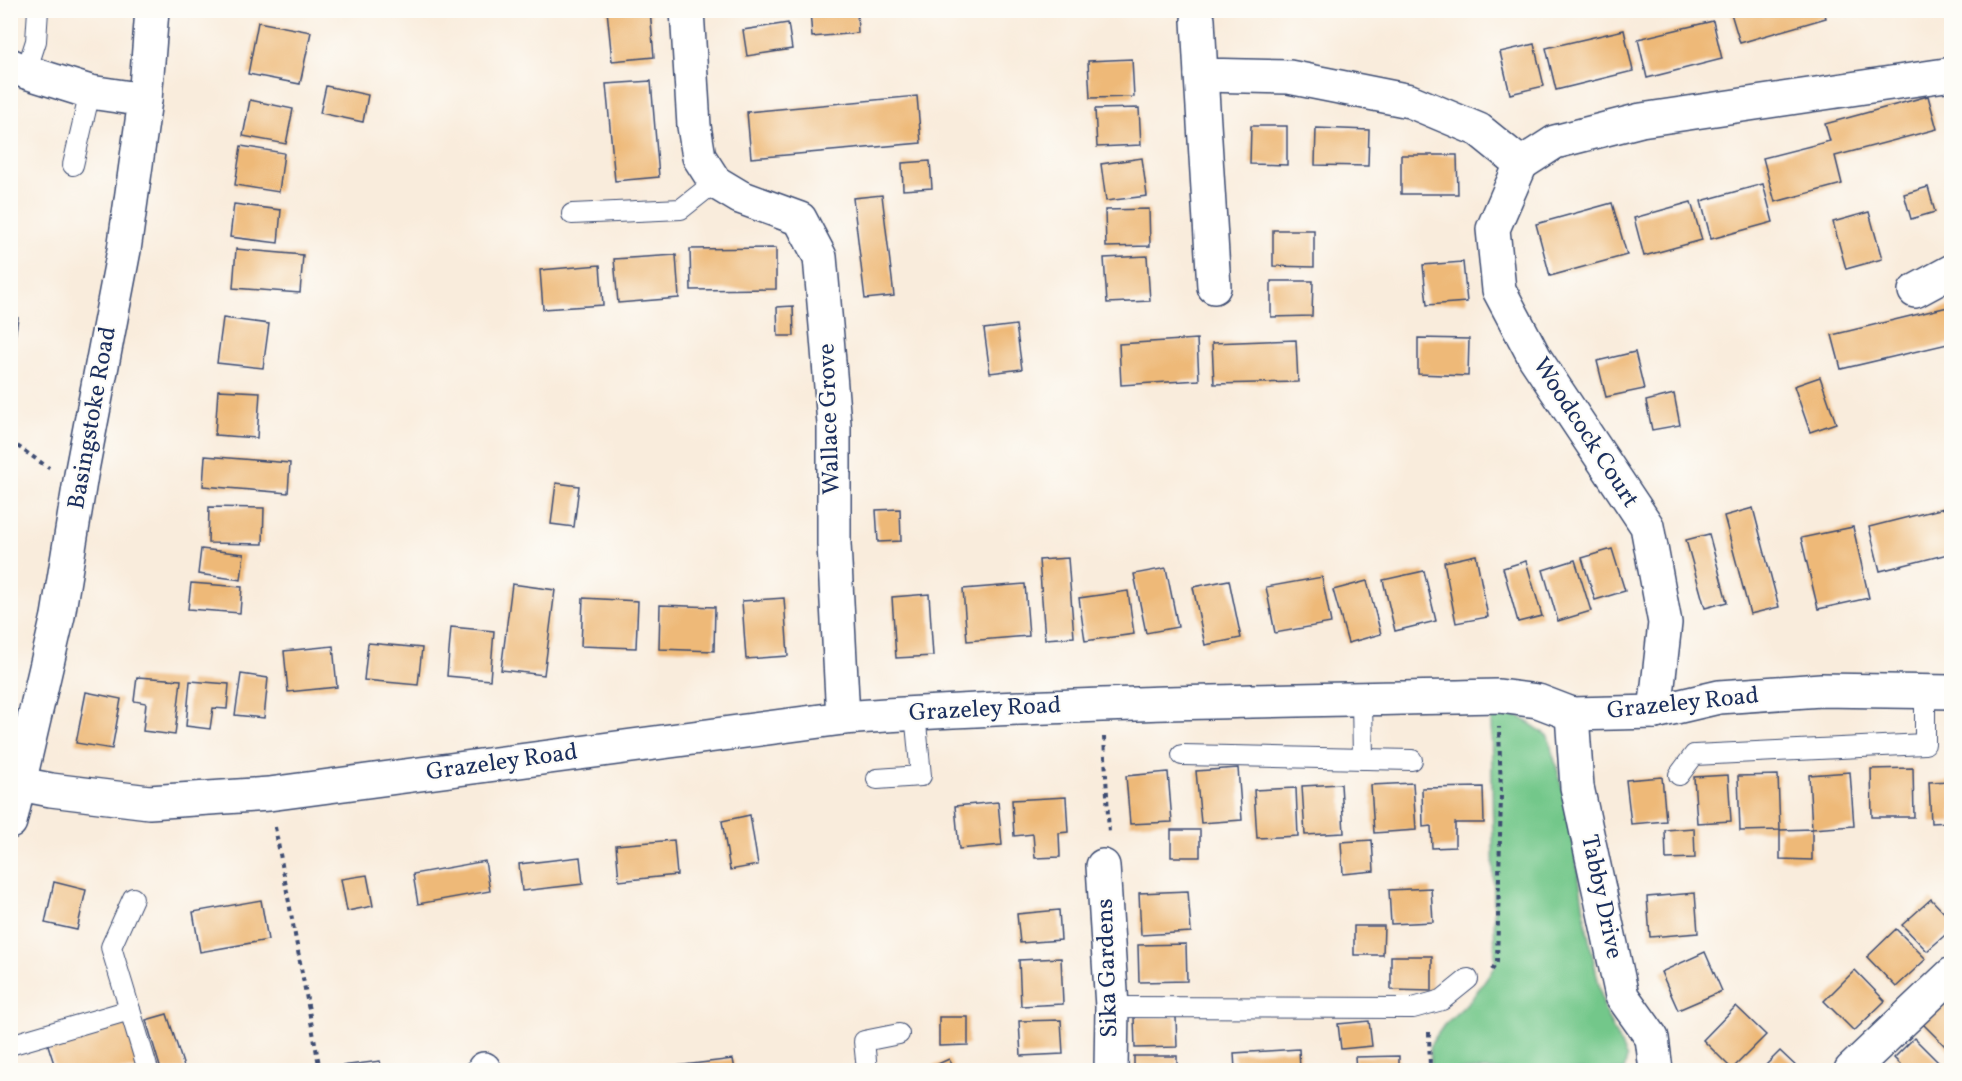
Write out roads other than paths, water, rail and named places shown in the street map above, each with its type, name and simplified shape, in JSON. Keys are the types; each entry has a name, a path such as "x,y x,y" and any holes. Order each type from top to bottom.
{"street":[{"name":"Basingstoke Road","path":"10,822 58,616 81,475 124,250 145,100 152,10"},
{"name":"Wallace Grove","path":"687,10 694,126 699,157 715,182 740,197 800,219 820,257 834,424 834,544 843,718"},
{"path":"1198,20 1214,287"},
{"path":"18,68 90,92 145,100"},
{"path":"1201,75 1289,77 1410,101 1479,130 1521,164 1555,142 1641,120 1952,74"},
{"name":"Woodcock Court","path":"1521,164 1493,230 1499,290 1535,358 1647,526 1665,623 1655,712"},
{"path":"1915,291 1952,271"},
{"name":"Grazeley Road","path":"20,784 149,802 269,794 843,718 915,712 1103,704 1499,696 1538,701 1572,714 1655,712 1719,697 1821,690 1938,691"},
{"name":"Tabby Drive","path":"1572,714 1577,787 1623,996 1652,1038 1657,1070"},
{"name":"Sika Gardens","path":"1103,866 1112,1007 1111,1071"},
{"path":"1851,1071 1952,974"}],"lane":[{"path":"18,68 36,41 38,10"},
{"path":"73,165 90,92"},
{"path":"572,214 681,209 715,182"},
{"path":"1679,775 1694,755 1925,744 1938,691"},
{"path":"1362,699 1364,759"},
{"path":"877,779 921,776 915,712"},
{"path":"1182,755 1412,760"},
{"path":"133,898 111,947 148,1071"},
{"path":"1112,1007 1413,1008 1442,1000 1468,979"},
{"path":"10,1045 130,1010"},
{"path":"867,1071 864,1041 899,1034"}]}
